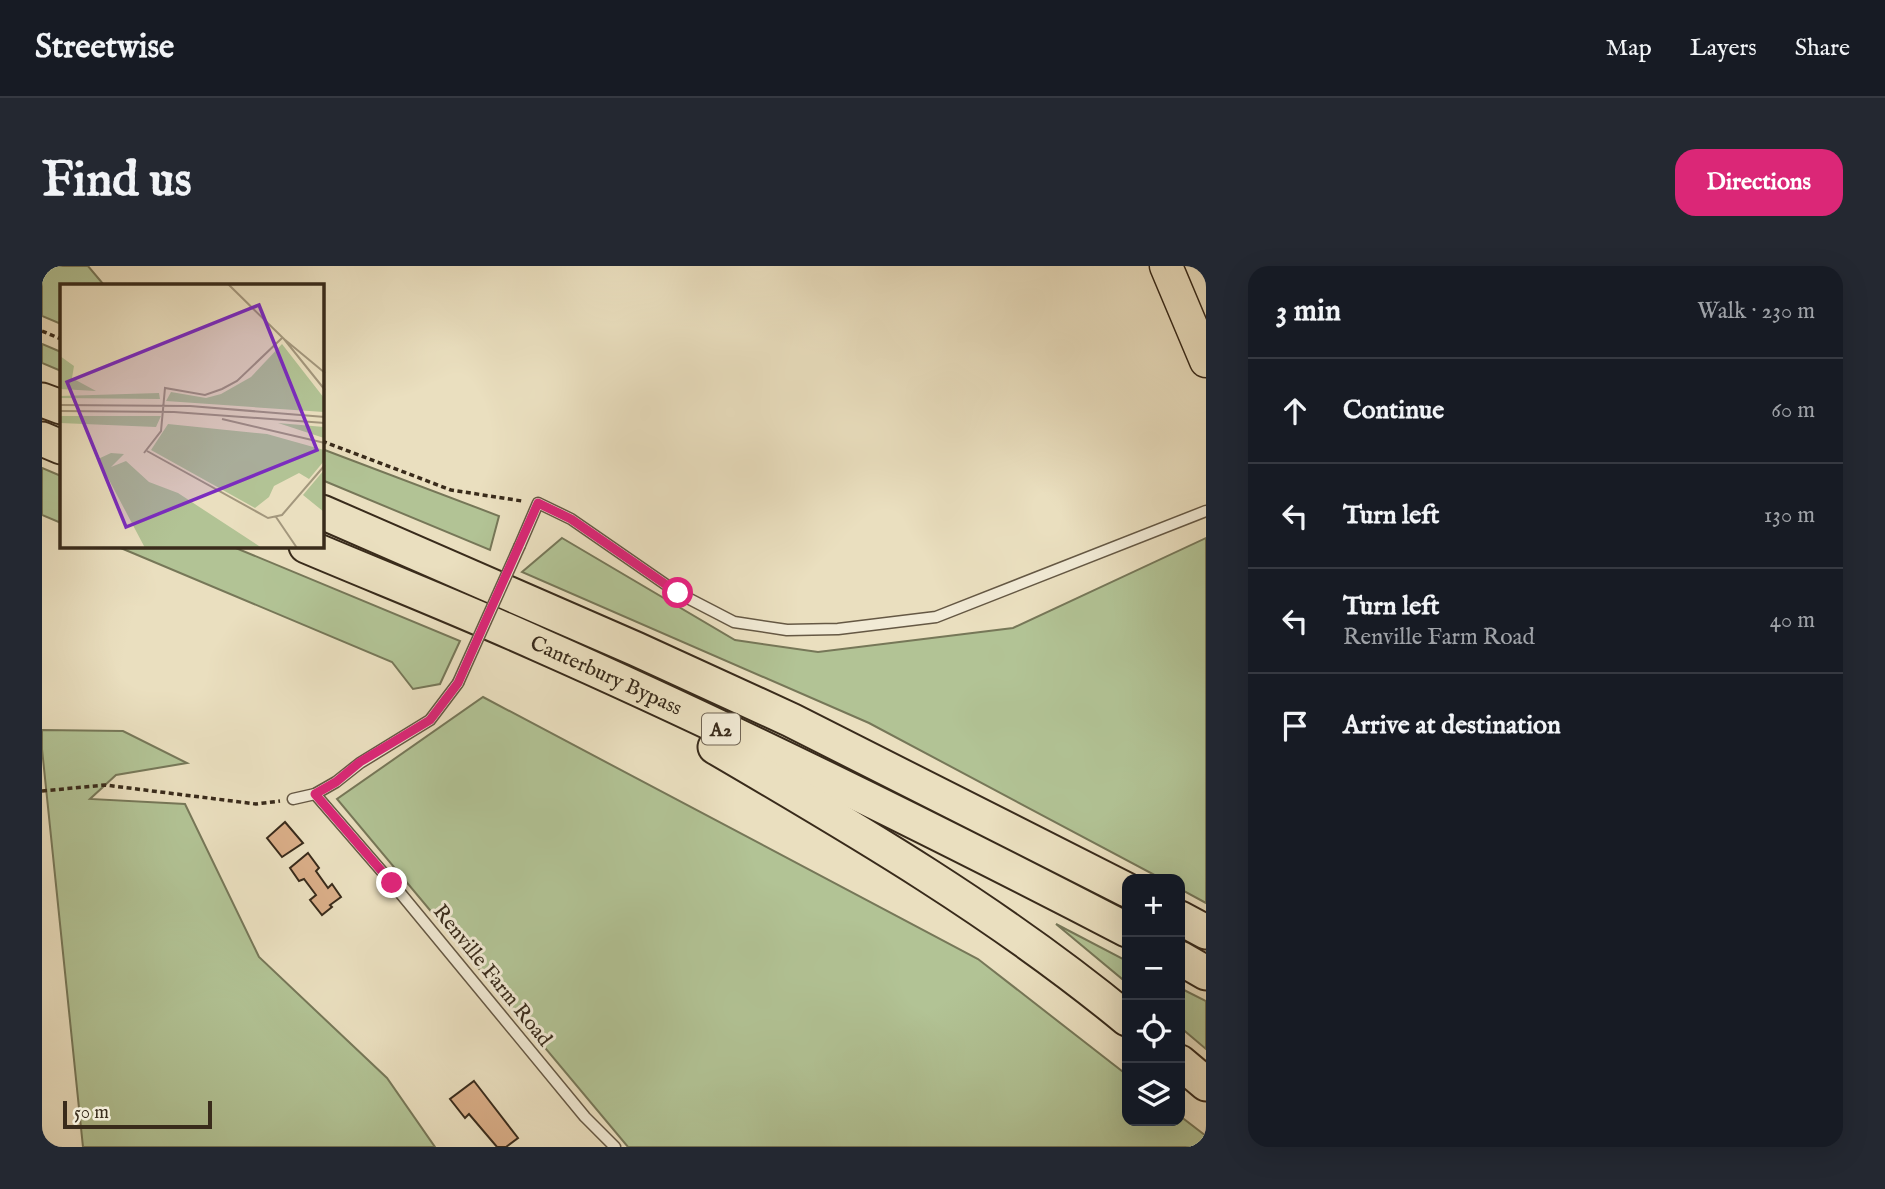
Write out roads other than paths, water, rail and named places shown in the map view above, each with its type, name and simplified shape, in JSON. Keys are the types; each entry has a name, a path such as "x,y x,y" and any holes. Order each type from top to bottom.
{"highway":[{"path":"42,400 60,407"},
{"path":"42,439 60,447"},
{"name":"Canterbury Bypass","path":"324,513 792,720 1122,887"},
{"name":"Canterbury Bypass","path":"311,548 540,645 948,838 1122,927"},
{"name":"A2","path":"540,645 793,793 891,854 1015,933 1122,1015"},
{"path":"1185,921 1206,932"},
{"path":"1185,961 1206,973"},
{"path":"1181,1063 1206,1084"}],"main road":[{"path":"1166,266 1206,361"}],"lane":[{"path":"293,799 315,794 336,782 360,762 430,720 458,683 538,503 571,519 678,593 734,622 787,630 838,629 936,617 1206,511"},
{"name":"Renville Farm Road","path":"315,794 585,1117 615,1147"}]}
